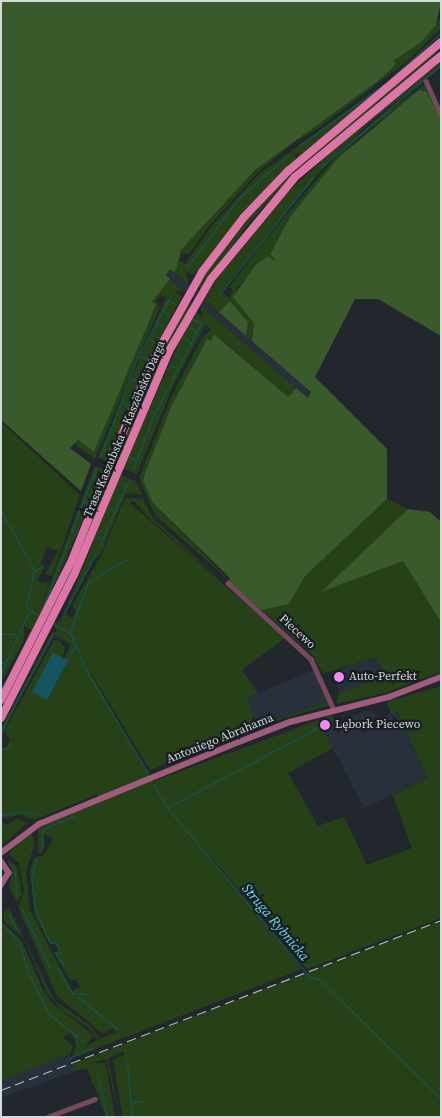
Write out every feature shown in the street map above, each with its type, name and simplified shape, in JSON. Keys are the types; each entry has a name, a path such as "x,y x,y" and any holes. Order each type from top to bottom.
{"highway":[{"name":"Trasa Kaszubska – Kaszëbskô Darga","path":"1,700 67,572 149,367 190,291 231,233 276,182 441,42"},
{"name":"Trasa Kaszubska – Kaszëbskô Darga","path":"1,718 66,592 152,388 198,298 252,223 295,177 441,56"}],"main road":[{"name":"Antoniego Abrahama","path":"1,853 14,839 39,824 229,746 334,710 441,677"},
{"path":"1,886 9,876 3,863 14,839"}],"street":[{"path":"426,82 441,114"},
{"name":"Piecewo","path":"228,583 311,659 334,710"},
{"path":"47,1117 95,1099"}],"shaded area":[{"path":"170,269 311,392 308,399 166,275"},
{"path":"377,657 383,677 339,693 333,672"},
{"path":"314,670 328,701 258,726 247,698"},
{"path":"369,710 381,718 396,711 428,778 364,808 323,729"},
{"path":"70,1054 76,1071 1,1098 1,1081"}],"green space":[{"path":"1,1 441,1 436,25 421,42 393,61 396,64 378,81 255,170 181,250 175,273 170,269 166,275 170,279 152,302 156,305 94,452 78,440 70,448 91,464 81,491 1,420"},
{"path":"441,16 441,28 405,63 313,132 296,141 258,172 209,226 189,254 182,254 179,260 185,264 211,227 259,174 386,83 441,31 397,75 298,157 299,153 294,154 297,158 240,216 195,275 186,272 189,284 214,300 207,294 223,271 287,193 349,135 441,62 439,69 375,118 334,156 272,228 222,293 229,298 233,292 230,286 266,239 336,157 376,120 426,84 438,111 427,93 420,91 356,140 290,217 270,253 276,261 266,256 238,287 234,297 254,323 252,341 246,336 248,322 230,301 219,312 175,273 181,250 255,170 378,81 396,64 393,61 436,25"},
{"path":"441,47 425,66 297,170 250,222 201,289 197,286 254,210 287,177"},
{"path":"419,90 427,92 437,112 441,110 441,336 378,299 355,299 315,377 387,449 387,499 305,576 289,604 262,610 228,583 230,578 153,503 143,481 145,473 172,405 207,339 211,341 214,334 288,397 296,388 308,398 311,392 252,341 254,323 233,297 255,266 267,256 276,261 270,254 290,217 338,158"},
{"path":"170,279 185,292 174,291 182,296 140,378 105,469 107,462 98,457 166,298 160,295 156,301 160,307 95,459 74,444 78,440 94,452 156,305 152,303"},
{"path":"188,300 192,303 149,387 80,557 49,615 149,375"},
{"path":"230,301 248,322 246,336 219,312"},
{"path":"200,305 296,388 288,397 215,334 211,341 207,339 172,405 145,473 143,481 153,503 230,581 155,515 139,478 173,393 202,338 212,329 205,325 173,386 137,474 123,468 181,338 196,312 203,317"},
{"path":"1,422 80,495 52,576 45,574 58,551 47,547 40,565 45,566 37,581 49,583 41,607 95,466 105,470 41,615 57,623 61,620 93,543 98,544 93,542 123,468 121,475 135,481 143,495 126,493 101,553 93,561 65,614 72,618 76,611 72,606 102,554 125,498 143,499 153,518 226,585 151,520 135,502 129,502 285,638 242,670 258,693 247,698 258,726 150,770 73,643 161,795 154,781 332,715 335,722 323,729 333,748 288,773 318,826 344,817 367,865 412,848 393,795 428,778 397,712 391,714 387,702 441,686 441,918 307,969 197,841 302,969 72,1058 76,1045 71,1033 63,1037 73,1046 70,1054 1,1081 1,921 22,941 42,988 50,1001 94,1036 85,1046 98,1040 89,1028 61,1009 47,993 24,939 4,921 3,914 9,908 54,1000 90,1026 100,1039 116,1032 113,1028 103,1034 57,996 18,907 24,891 19,863 8,854 31,832 35,843 26,871 30,910 72,991 80,987 76,980 70,980 54,953 59,950 55,943 49,943 35,915 30,871 34,858 44,855 53,839 43,833 45,848 38,854 38,828 99,802 98,794 34,820 22,815 1,818 1,747 5,748 10,741 5,730 54,640 60,641 65,649 47,700 68,662 63,660 71,644 54,635 18,701 1,738 1,728 52,632 56,632 55,626 34,621 37,623 1,690 31,630 24,626 24,640 1,683"},
{"path":"387,499 408,509 323,591 403,561 441,622 441,672 385,693 336,704 339,693 383,677 377,657 323,674 312,654 262,610 289,604 305,576"},
{"path":"408,509 430,512 441,522 441,622 403,561 321,592"},
{"path":"328,701 330,705 258,726"},
{"path":"17,818 28,823 1,846 1,821 7,825"},
{"path":"7,860 17,866 22,894 17,902 9,888 12,872"},
{"path":"441,920 441,1117 123,1117 113,1060 124,1055 124,1051 108,1058 119,1117 106,1059 92,1063 105,1063 107,1070 115,1117 106,1117 87,1068 76,1071 73,1064"}],"water":[{"path":"53,653 68,661 47,700 32,692"}],"waterway":[{"path":"300,145 386,83 441,33"},
{"path":"321,167 441,65"},
{"path":"187,267 240,197 291,153"},
{"path":"219,295 313,177"},
{"path":"100,457 136,361 171,295"},
{"path":"168,300 176,304"},
{"path":"162,310 169,315"},
{"path":"193,319 201,323"},
{"path":"155,321 163,326"},
{"path":"133,469 151,421 201,323"},
{"path":"189,327 196,331"},
{"path":"183,337 190,342"},
{"path":"147,338 155,342"},
{"path":"175,354 182,358"},
{"path":"139,356 147,359"},
{"path":"169,365 177,368"},
{"path":"131,379 137,382"},
{"path":"159,387 165,390"},
{"path":"121,402 128,405"},
{"path":"149,409 155,412"},
{"path":"113,425 119,427"},
{"path":"104,450 110,453"},
{"path":"129,457 135,460"},
{"path":"71,532 96,468"},
{"path":"94,476 100,478"},
{"path":"100,544 128,481"},
{"path":"119,483 125,485"},
{"path":"84,502 90,504"},
{"path":"109,509 115,511"},
{"name":"Struga Rybnicka","path":"1,511 34,570 26,607 40,617"},
{"path":"72,530 78,532"},
{"path":"97,537 103,539"},
{"path":"43,608 68,541"},
{"path":"62,617 96,553"},
{"path":"70,632 88,582 130,557"},
{"path":"35,571 42,566"},
{"path":"1,673 28,613"},
{"name":"Struga Rybnicka","path":"55,625 70,633 90,677 148,773"},
{"path":"1,634 15,634"},
{"path":"1,731 53,634"},
{"path":"66,660 75,646"},
{"path":"1,663 7,660"},
{"path":"1,688 11,672"},
{"path":"168,807 320,727"},
{"path":"1,748 6,749 10,743"},
{"name":"Struga Rybnicka","path":"154,784 165,805 309,976 320,980 441,1099"},
{"path":"1,815 21,811 38,815"},
{"path":"41,852 43,829 75,816"},
{"path":"36,860 31,877 35,909 50,943 55,942 59,949"},
{"path":"9,863 15,869 16,896"},
{"path":"1,901 1,911"},
{"path":"21,907 50,968"},
{"path":"9,914 16,929"},
{"path":"1,924 18,940 29,973"},
{"path":"55,952 63,965"},
{"path":"57,953 62,952"},
{"path":"58,968 72,993 87,994"},
{"path":"30,976 49,1014 84,1042"},
{"path":"78,997 117,1029 122,1028"},
{"path":"69,1058 92,1048"},
{"path":"127,1062 132,1117"},
{"path":"96,1070 107,1117"},
{"path":"131,1103 142,1101"}],"railway":[{"path":"1,1090 441,920"}],"place":[{"name":"Auto-Perfekt","path":"339,677"},
{"name":"Lębork Piecewo","path":"325,725"}]}
